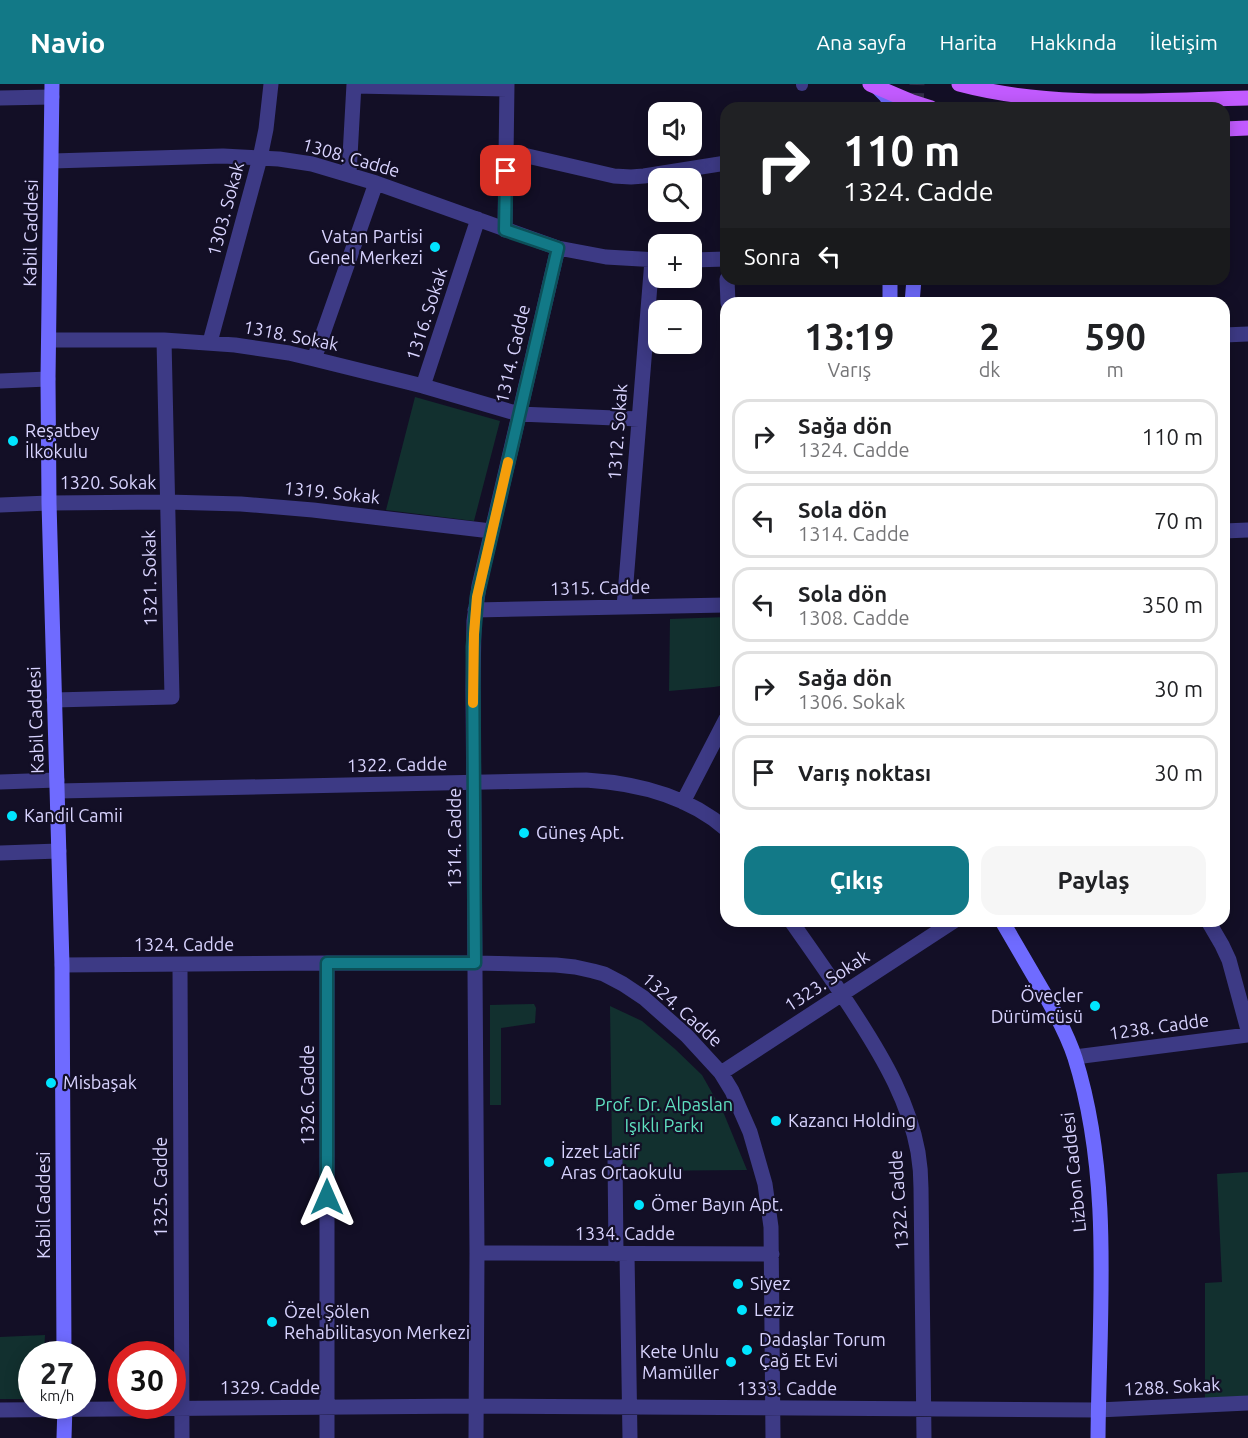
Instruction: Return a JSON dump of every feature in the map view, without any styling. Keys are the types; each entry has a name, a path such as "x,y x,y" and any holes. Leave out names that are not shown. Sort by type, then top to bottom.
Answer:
{"main road":[{"path":"959,84 1002,93 1065,100 1248,98"},
{"path":"873,85 890,102"},
{"path":"873,85 912,102"},
{"name":"Kabil Caddesi","path":"52,91 48,379 49,503 62,966 64,1341"},
{"name":"Lizbon Caddesi","path":"1006,927 1061,1022 1075,1057 1089,1117 1098,1185 1102,1274 1098,1438"},
{"path":"64,1438 65,1419"}],"street":[{"name":"1303. Sokak","path":"210,342 260,158 271,84"},
{"path":"349,174 354,85 507,86 505,230"},
{"path":"0,98 52,91"},
{"path":"506,152 614,176 631,177 720,164"},
{"name":"1308. Cadde","path":"52,161 223,156 312,164 376,183 558,248 606,257 648,260"},
{"path":"314,359 376,183"},
{"name":"1316. Sokak","path":"423,386 478,219"},
{"name":"1314. Cadde","path":"476,1438 473,647 475,610 491,531 558,248"},
{"path":"702,260 720,259"},
{"name":"1312. Sokak","path":"624,607 652,288"},
{"path":"1230,335 1248,334"},
{"name":"1318. Sokak","path":"49,340 210,342 314,359 423,386 519,414 639,419"},
{"name":"1321. Sokak","path":"54,700 172,697 164,340"},
{"path":"0,381 48,379"},
{"name":"1320. Sokak","path":"0,505 168,502"},
{"name":"1319. Sokak","path":"168,502 229,503 288,508 491,531"},
{"path":"1230,531 1248,530"},
{"name":"1315. Cadde","path":"475,610 720,605"},
{"path":"683,802 720,731"},
{"name":"1322. Cadde","path":"0,782 57,786 599,781 635,786 683,802 720,824"},
{"path":"0,853 59,851"},
{"name":"1322. Cadde","path":"795,927 842,994 889,1069 906,1110 918,1151 921,1188 924,1438"},
{"name":"1323. Sokak","path":"721,1073 945,927"},
{"path":"1212,927 1229,960 1248,1030"},
{"name":"1326. Cadde","path":"327,963 327,1438"},
{"name":"1324. Cadde","path":"62,966 475,963 565,966 604,974 623,984 644,998 687,1036 721,1073 742,1113 761,1167 770,1214 772,1254 773,1438"},
{"name":"1325. Cadde","path":"180,964 182,1341"},
{"name":"1238. Cadde","path":"1075,1057 1248,1035"},
{"path":"615,1157 622,1254 630,1438"},
{"name":"1334. Cadde","path":"477,1253 772,1254"},
{"name":"1288. Sokak","path":"1098,1410 1248,1403"},
{"name":"1329. Cadde","path":"186,1409 476,1406"},
{"name":"1333. Cadde","path":"476,1406 1098,1410"},
{"name":"1329. Cadde","path":"0,1410 18,1409"},
{"name":"1325. Cadde","path":"182,1419 182,1438"}],"green space":[{"path":"415,397 500,421 474,521 386,510"},
{"path":"720,617 720,686 669,691 670,619"},
{"path":"534,1004 535,1023 501,1028 501,1105 490,1105 490,1005"},
{"name":"Prof. Dr. Alpaslan Işıklı Parkı","path":"610,1006 642,1021 702,1075 724,1114 747,1170 623,1171 622,1152 612,1149"},
{"path":"1248,1172 1248,1397 1205,1399 1205,1283 1222,1282 1217,1174"},
{"path":"45,1335 45,1341 18,1341 18,1399 0,1399 0,1337"}],"tunnel":[{"path":"916,102 917,84"}],"slow traffic":[{"path":"473,703 474,621 477,597 508,462"}],"place":[{"name":"Vatan Partisi Genel Merkezi","path":"435,247"},
{"name":"Reşatbey İlkokulu","path":"13,441"},
{"name":"Kandil Camii","path":"12,816"},
{"name":"Güneş Apt.","path":"524,833"},
{"name":"Öveçler Dürümcüsü","path":"1095,1006"},
{"name":"Misbaşak","path":"51,1083"},
{"name":"Kazancı Holding","path":"776,1121"},
{"name":"İzzet Latif Aras Ortaokulu","path":"549,1162"},
{"name":"Ömer Bayın Apt.","path":"639,1205"},
{"name":"Siyez","path":"738,1284"},
{"name":"Leziz","path":"742,1310"},
{"name":"Özel Şölen Rehabilitasyon Merkezi","path":"272,1322"},
{"name":"Dadaşlar Torum Çağ Et Evi","path":"747,1350"},
{"name":"Kete Unlu Mamüller","path":"731,1362"}],"route":[{"path":"327,1197 327,963 475,963 474,621 477,597 558,248 505,230 506,171"}]}
